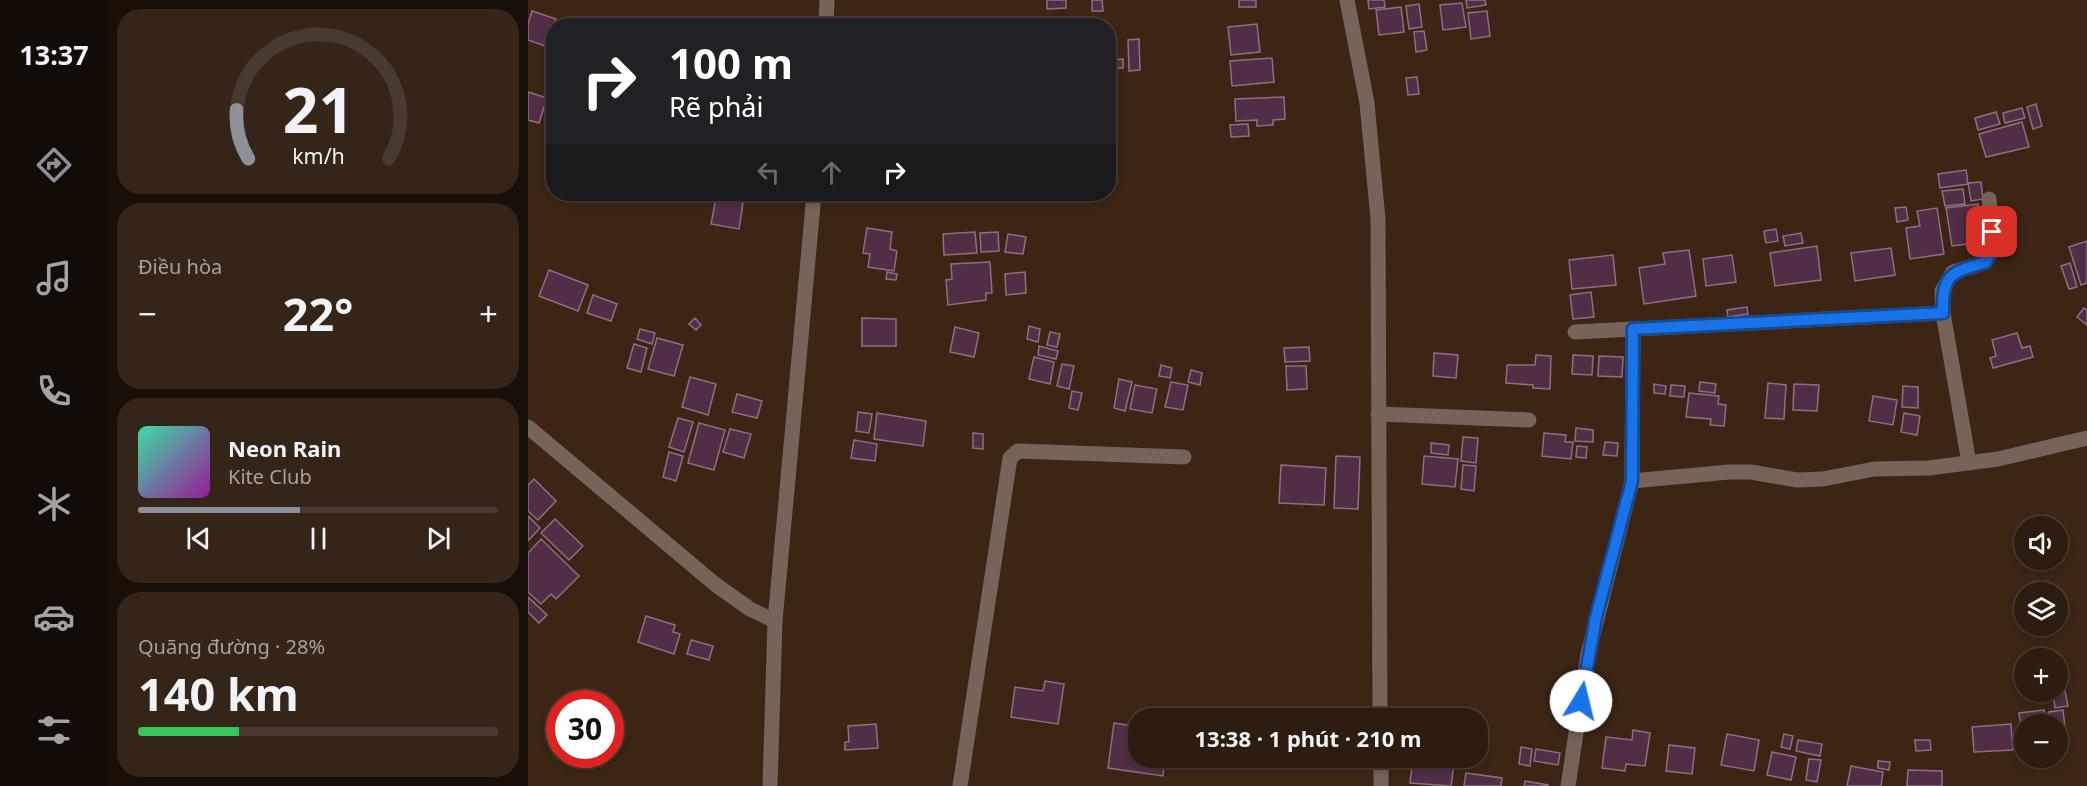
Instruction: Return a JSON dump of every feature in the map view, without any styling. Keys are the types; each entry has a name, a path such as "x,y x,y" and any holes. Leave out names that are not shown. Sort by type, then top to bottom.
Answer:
{"street":[{"path":"826,18 827,0"},
{"path":"1347,0 1367,103 1378,219 1380,708"},
{"path":"1969,463 1943,313 1942,291 1953,272 1986,262 1991,256 1993,249 1989,199"},
{"path":"770,786 776,621 813,201"},
{"path":"1575,332 1943,313"},
{"path":"1569,786 1588,654 1632,481 1633,329"},
{"path":"1378,414 1529,420"},
{"path":"528,427 716,585 750,609 776,621"},
{"path":"1632,481 1729,472 1751,472 1797,480 1874,469 1929,468 1969,463 2087,438"},
{"path":"960,786 1010,458 1018,451 1184,458"},
{"path":"1381,768 1381,786"}],"building":[{"path":"1047,0 1066,0 1066,8 1047,9"},
{"path":"1092,0 1102,0 1103,11 1092,11"},
{"path":"1239,0 1256,0 1256,7 1239,7"},
{"path":"1368,0 1384,0 1385,7 1369,9"},
{"path":"1466,0 1485,0 1486,5 1467,8"},
{"path":"1462,3 1466,27 1443,30 1440,5"},
{"path":"1419,4 1422,27 1409,29 1406,6"},
{"path":"1401,7 1404,32 1379,35 1376,10"},
{"path":"532,11 553,18 546,18 546,46 528,40 528,24"},
{"path":"1487,11 1490,36 1471,39 1468,13"},
{"path":"1257,24 1260,52 1231,55 1228,27"},
{"path":"1424,31 1427,50 1416,52 1414,32"},
{"path":"1139,39 1140,70 1129,71 1128,40"},
{"path":"1272,58 1274,82 1232,86 1230,61"},
{"path":"1123,59 1123,68 1116,68 1116,60"},
{"path":"1417,77 1419,94 1408,95 1406,78"},
{"path":"528,92 546,98 539,123 528,120"},
{"path":"1284,97 1285,119 1273,120 1273,125 1257,126 1257,120 1236,121 1235,99"},
{"path":"2036,104 2042,126 2033,129 2027,107"},
{"path":"2022,108 2025,118 2005,123 2003,113"},
{"path":"1996,112 2000,124 1978,130 1975,118"},
{"path":"2022,122 2029,147 1986,157 1979,134"},
{"path":"1248,124 1249,136 1231,137 1230,125"},
{"path":"1966,170 1968,184 1940,188 1938,174"},
{"path":"1981,182 1983,199 1971,201 1968,183"},
{"path":"1963,189 1965,204 1945,206 1942,191"},
{"path":"715,201 743,203 739,229 711,224"},
{"path":"1978,204 1983,242 1952,246 1946,208"},
{"path":"1906,207 1908,220 1897,222 1895,208"},
{"path":"1937,208 1944,254 1910,259 1906,228 1920,226 1917,211"},
{"path":"867,228 892,232 890,249 897,251 894,271 868,267 870,254 863,253"},
{"path":"1776,229 1778,241 1766,243 1764,231"},
{"path":"975,232 977,253 944,255 943,234"},
{"path":"998,232 999,251 981,252 980,233"},
{"path":"1801,233 1803,243 1785,246 1783,236"},
{"path":"1008,234 1026,237 1023,254 1005,252"},
{"path":"2087,241 2087,283 2081,285 2069,247"},
{"path":"1817,246 1821,280 1775,286 1770,253"},
{"path":"1891,248 1895,275 1855,281 1851,253"},
{"path":"1689,250 1696,296 1644,304 1639,268 1665,264 1663,253"},
{"path":"1613,255 1616,285 1572,289 1569,260"},
{"path":"1732,255 1736,282 1706,286 1703,259"},
{"path":"990,262 992,293 986,293 986,300 948,305 946,280 952,279 951,264"},
{"path":"2070,263 2077,287 2069,289 2061,266"},
{"path":"549,270 588,285 578,311 539,296"},
{"path":"887,272 897,274 896,280 886,279"},
{"path":"1025,272 1026,293 1006,295 1005,274"},
{"path":"1591,292 1594,317 1573,319 1570,295"},
{"path":"593,295 617,304 611,321 587,313"},
{"path":"1747,307 1748,314 1728,317 1727,310"},
{"path":"2084,308 2087,310 2087,325 2077,317"},
{"path":"695,318 701,325 696,330 689,324"},
{"path":"862,318 896,319 896,346 862,346"},
{"path":"1029,326 1040,329 1038,342 1027,339"},
{"path":"955,327 979,333 974,357 950,352"},
{"path":"640,329 655,333 652,344 637,339"},
{"path":"1050,332 1060,334 1057,347 1047,345"},
{"path":"2017,333 2022,348 2030,346 2033,357 1993,368 1990,358 1996,356 1992,340"},
{"path":"657,338 683,345 674,376 648,369"},
{"path":"634,344 647,348 641,372 627,368"},
{"path":"1039,346 1058,351 1056,359 1038,355"},
{"path":"1309,347 1310,361 1285,362 1284,348"},
{"path":"1434,353 1458,355 1456,378 1433,376"},
{"path":"1536,355 1551,356 1550,389 1506,383 1507,365 1535,365"},
{"path":"1573,355 1593,356 1592,375 1572,374"},
{"path":"1599,356 1623,357 1622,377 1598,376"},
{"path":"1034,357 1054,362 1050,384 1029,379"},
{"path":"1062,364 1074,366 1069,389 1057,386"},
{"path":"1161,365 1172,368 1170,378 1159,376"},
{"path":"1286,366 1306,366 1307,389 1287,390"},
{"path":"1191,370 1202,373 1200,385 1188,382"},
{"path":"690,377 716,384 708,415 682,407"},
{"path":"1119,379 1132,382 1125,411 1114,408"},
{"path":"1171,382 1188,385 1183,410 1165,407"},
{"path":"1700,382 1716,384 1715,393 1699,391"},
{"path":"1768,383 1786,385 1784,419 1765,418"},
{"path":"1654,384 1666,386 1665,394 1654,393"},
{"path":"1794,384 1819,385 1817,411 1793,410"},
{"path":"1135,385 1157,389 1152,413 1130,409"},
{"path":"1671,385 1685,386 1684,397 1670,396"},
{"path":"1903,386 1918,387 1918,408 1902,407"},
{"path":"1072,391 1082,393 1078,410 1069,408"},
{"path":"1689,393 1719,396 1718,404 1726,405 1724,426 1710,425 1711,419 1686,417"},
{"path":"737,394 762,401 757,418 732,412"},
{"path":"1873,396 1897,400 1893,425 1869,421"},
{"path":"858,412 872,414 869,433 856,431"},
{"path":"877,413 926,421 923,446 874,439"},
{"path":"1904,413 1920,416 1917,435 1901,432"},
{"path":"678,418 693,422 684,452 669,447"},
{"path":"699,423 725,430 714,470 688,463"},
{"path":"1576,428 1593,430 1593,442 1575,441"},
{"path":"730,429 751,434 744,458 723,452"},
{"path":"973,433 983,434 983,449 973,448"},
{"path":"1544,433 1566,435 1565,442 1573,442 1571,459 1542,456"},
{"path":"1463,437 1478,438 1476,463 1461,461"},
{"path":"854,440 877,444 875,461 851,458"},
{"path":"1605,442 1618,443 1617,456 1603,455"},
{"path":"1431,443 1449,445 1448,455 1431,453"},
{"path":"1577,446 1587,447 1586,458 1576,457"},
{"path":"669,452 683,456 676,481 663,477"},
{"path":"1336,456 1360,457 1358,509 1334,508"},
{"path":"1424,456 1458,459 1455,487 1422,484"},
{"path":"1281,465 1326,468 1324,505 1279,503"},
{"path":"1463,465 1476,466 1474,491 1461,489"},
{"path":"534,479 556,501 538,520 528,511 528,485"},
{"path":"528,516 540,528 528,541"},
{"path":"555,519 583,546 569,560 541,533"},
{"path":"541,539 579,576 556,599 551,594 541,604 528,592 528,553"},
{"path":"528,597 547,615 539,623 528,612"},
{"path":"646,616 675,625 673,632 680,634 674,654 638,642"},
{"path":"691,640 713,646 709,660 687,654"},
{"path":"1045,681 1064,684 1058,724 1011,717 1015,687 1043,691"},
{"path":"2054,702 2067,702 2068,706 2055,708"},
{"path":"2044,710 2045,714 2019,714"},
{"path":"2063,710 2063,714 2049,714 2049,712"},
{"path":"1114,723 1128,725 1128,768 1164,768 1163,776 1108,768"},
{"path":"876,724 878,748 845,750 845,742 849,742 848,726"},
{"path":"2011,724 2013,750 1974,752 1972,727"},
{"path":"1633,730 1650,733 1645,766 1626,764 1625,771 1602,768 1606,737 1632,740"},
{"path":"1727,734 1759,740 1754,771 1721,765"},
{"path":"1784,734 1793,736 1790,749 1781,747"},
{"path":"1798,740 1822,744 1820,756 1796,751"},
{"path":"1915,740 1930,740 1931,750 1916,751"},
{"path":"1669,745 1695,748 1692,774 1666,771"},
{"path":"1521,747 1532,749 1530,766 1519,764"},
{"path":"1536,749 1560,753 1558,765 1534,761"},
{"path":"1772,752 1796,757 1791,780 1767,775"},
{"path":"1809,759 1821,760 1817,782 1806,780"},
{"path":"1878,761 1890,762 1889,770 1878,768"},
{"path":"1851,766 1883,772 1881,786 1847,786"},
{"path":"1412,768 1453,768 1451,786 1410,783"},
{"path":"1908,770 1942,771 1942,786 1907,786"},
{"path":"1466,773 1502,778 1501,786 1464,786"},
{"path":"1525,781 1548,785 1548,786 1524,786"}],"route":[{"path":"1581,701 1596,617 1632,481 1633,329 1943,313 1942,291 1945,282 1953,272 1986,262 1993,249 1992,232"}]}
